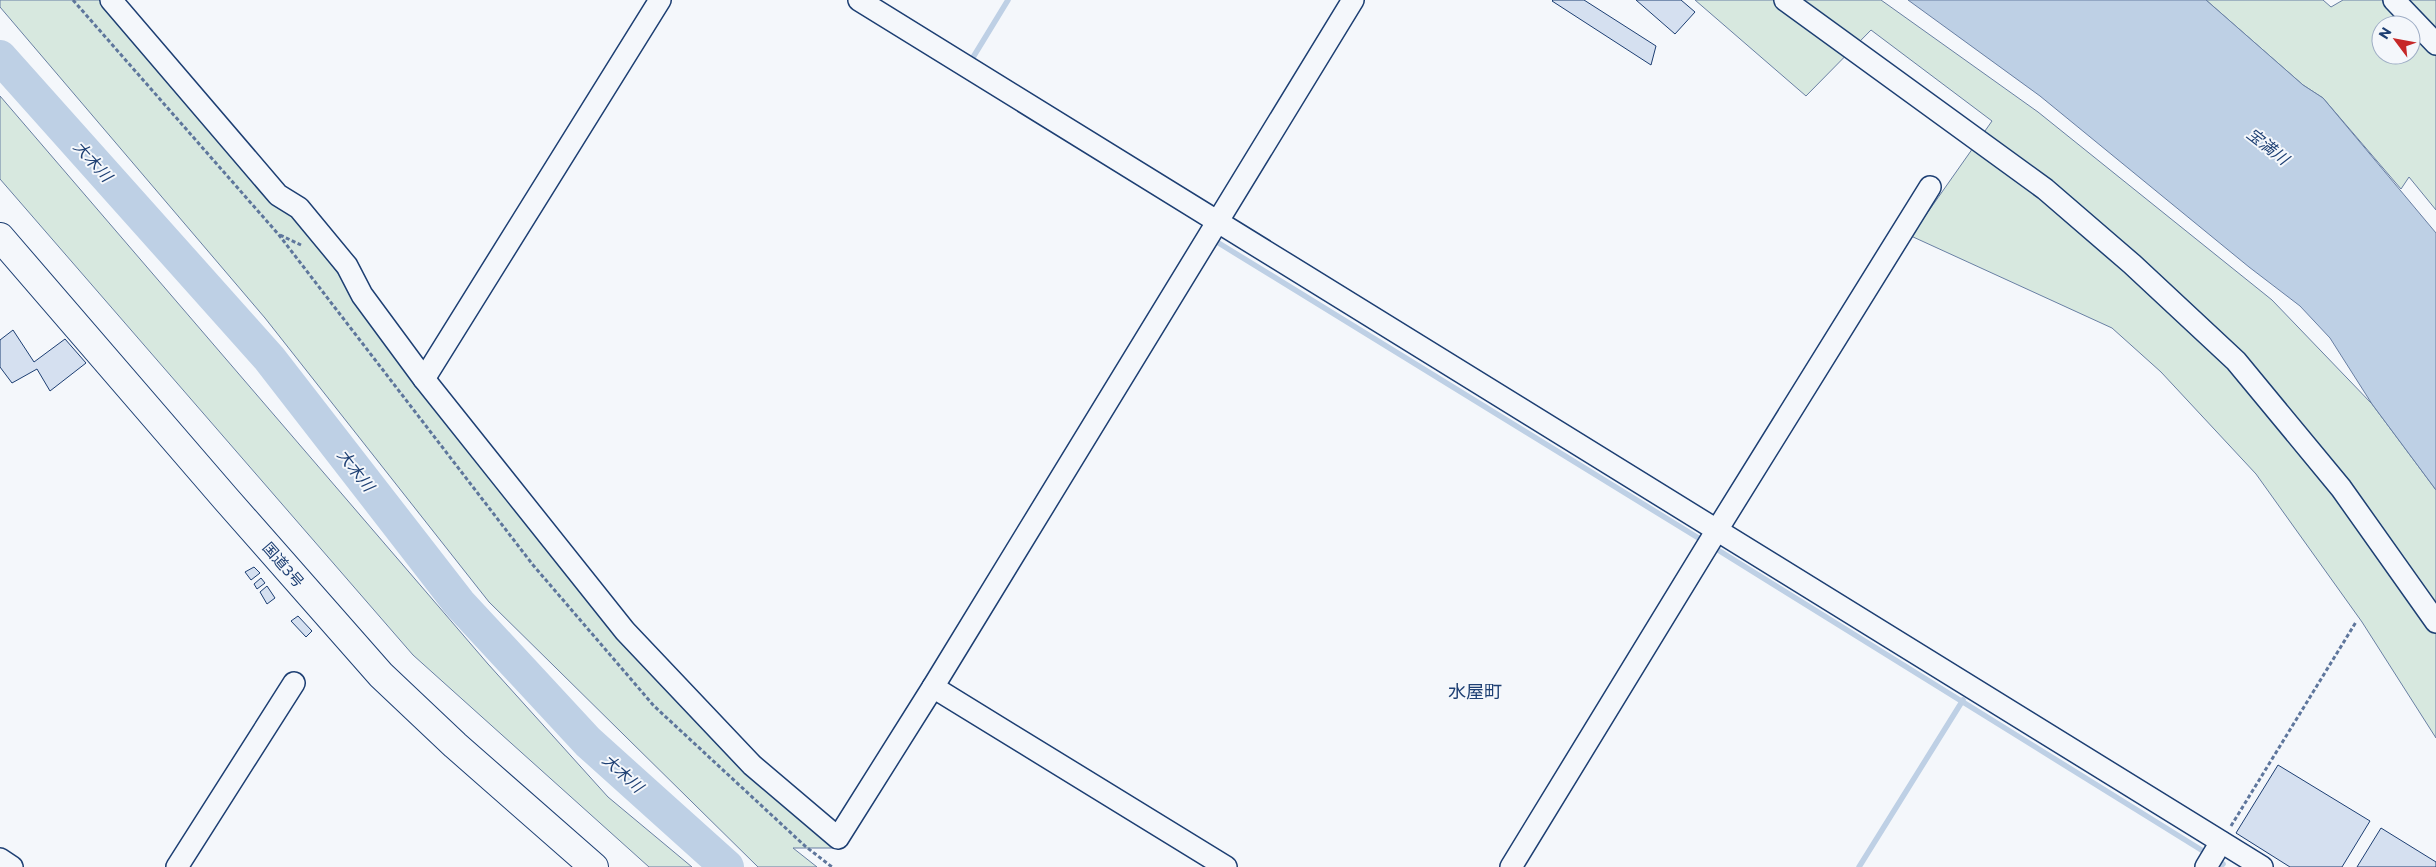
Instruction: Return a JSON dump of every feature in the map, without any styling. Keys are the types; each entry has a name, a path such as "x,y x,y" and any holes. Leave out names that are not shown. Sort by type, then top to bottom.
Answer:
{"highway":[{"name":"国道3号","path":"0,237 232,506 381,675 455,744 594,867"}],"street":[{"path":"111,0 278,195 299,208 347,266 362,296 424,379 625,631 752,765 838,838 933,687 1216,221 1353,0"},
{"path":"424,379 660,0"},
{"path":"859,0 2262,867"},
{"path":"1785,0 2045,189 2132,264 2236,361 2342,488 2436,622"},
{"path":"2394,0 2436,44"},
{"path":"1511,867 1930,187"},
{"path":"177,867 294,683"},
{"path":"933,687 1226,867"},
{"path":"2206,867 2221,842"},
{"path":"0,859 12,867"}],"path":[{"path":"73,0 279,235 533,565 654,706 805,846 832,867"},
{"path":"2221,842 2356,622"}],"shaded area":[{"path":"0,0 101,0 304,228 418,380 743,765 840,848 793,848 817,867 758,867 489,602 265,318 0,7"},
{"path":"1695,0 1881,0 2038,112 2272,300 2372,404 2436,490 2436,738 2362,622 2256,474 2161,372 2112,328 1911,236 1992,121 1871,30 1806,96"},
{"path":"2206,0 2323,0 2331,7 2343,0 2436,0 2436,210 2409,177 2401,189 2323,98 2303,85"},
{"path":"0,96 488,664 608,797 692,867 649,867 413,655 0,179"}],"water":[{"name":"宝満川","path":"1908,0 2206,0 2303,85 2323,98 2436,233 2436,490 2372,404 2330,338 2300,306 2249,267 2040,96"}],"building":[{"path":"1584,0 1656,46 1651,65 1552,1"},
{"path":"1636,0 1681,0 1695,12 1675,34"},
{"path":"13,330 34,362 65,339 86,363 50,391 37,369 12,383 0,367 0,340"},
{"path":"254,567 260,573 251,580 245,572"},
{"path":"261,578 265,583 257,589 254,584"},
{"path":"267,586 275,598 267,604 260,592"},
{"path":"298,616 312,631 306,637 291,621"},
{"path":"2278,765 2370,821 2342,867 2290,867 2236,833"},
{"path":"2381,828 2436,862 2436,867 2357,867"}],"waterway":[{"path":"972,59 1008,0"},
{"name":"大木川","path":"0,57 269,358 459,603 588,742 727,867"},
{"path":"1217,242 1700,539"},
{"path":"1718,550 2203,851"},
{"path":"1859,867 1963,700"},
{"path":"2220,867 2223,864"}],"district":[{"name":"水屋町","path":"1475,692"}]}
